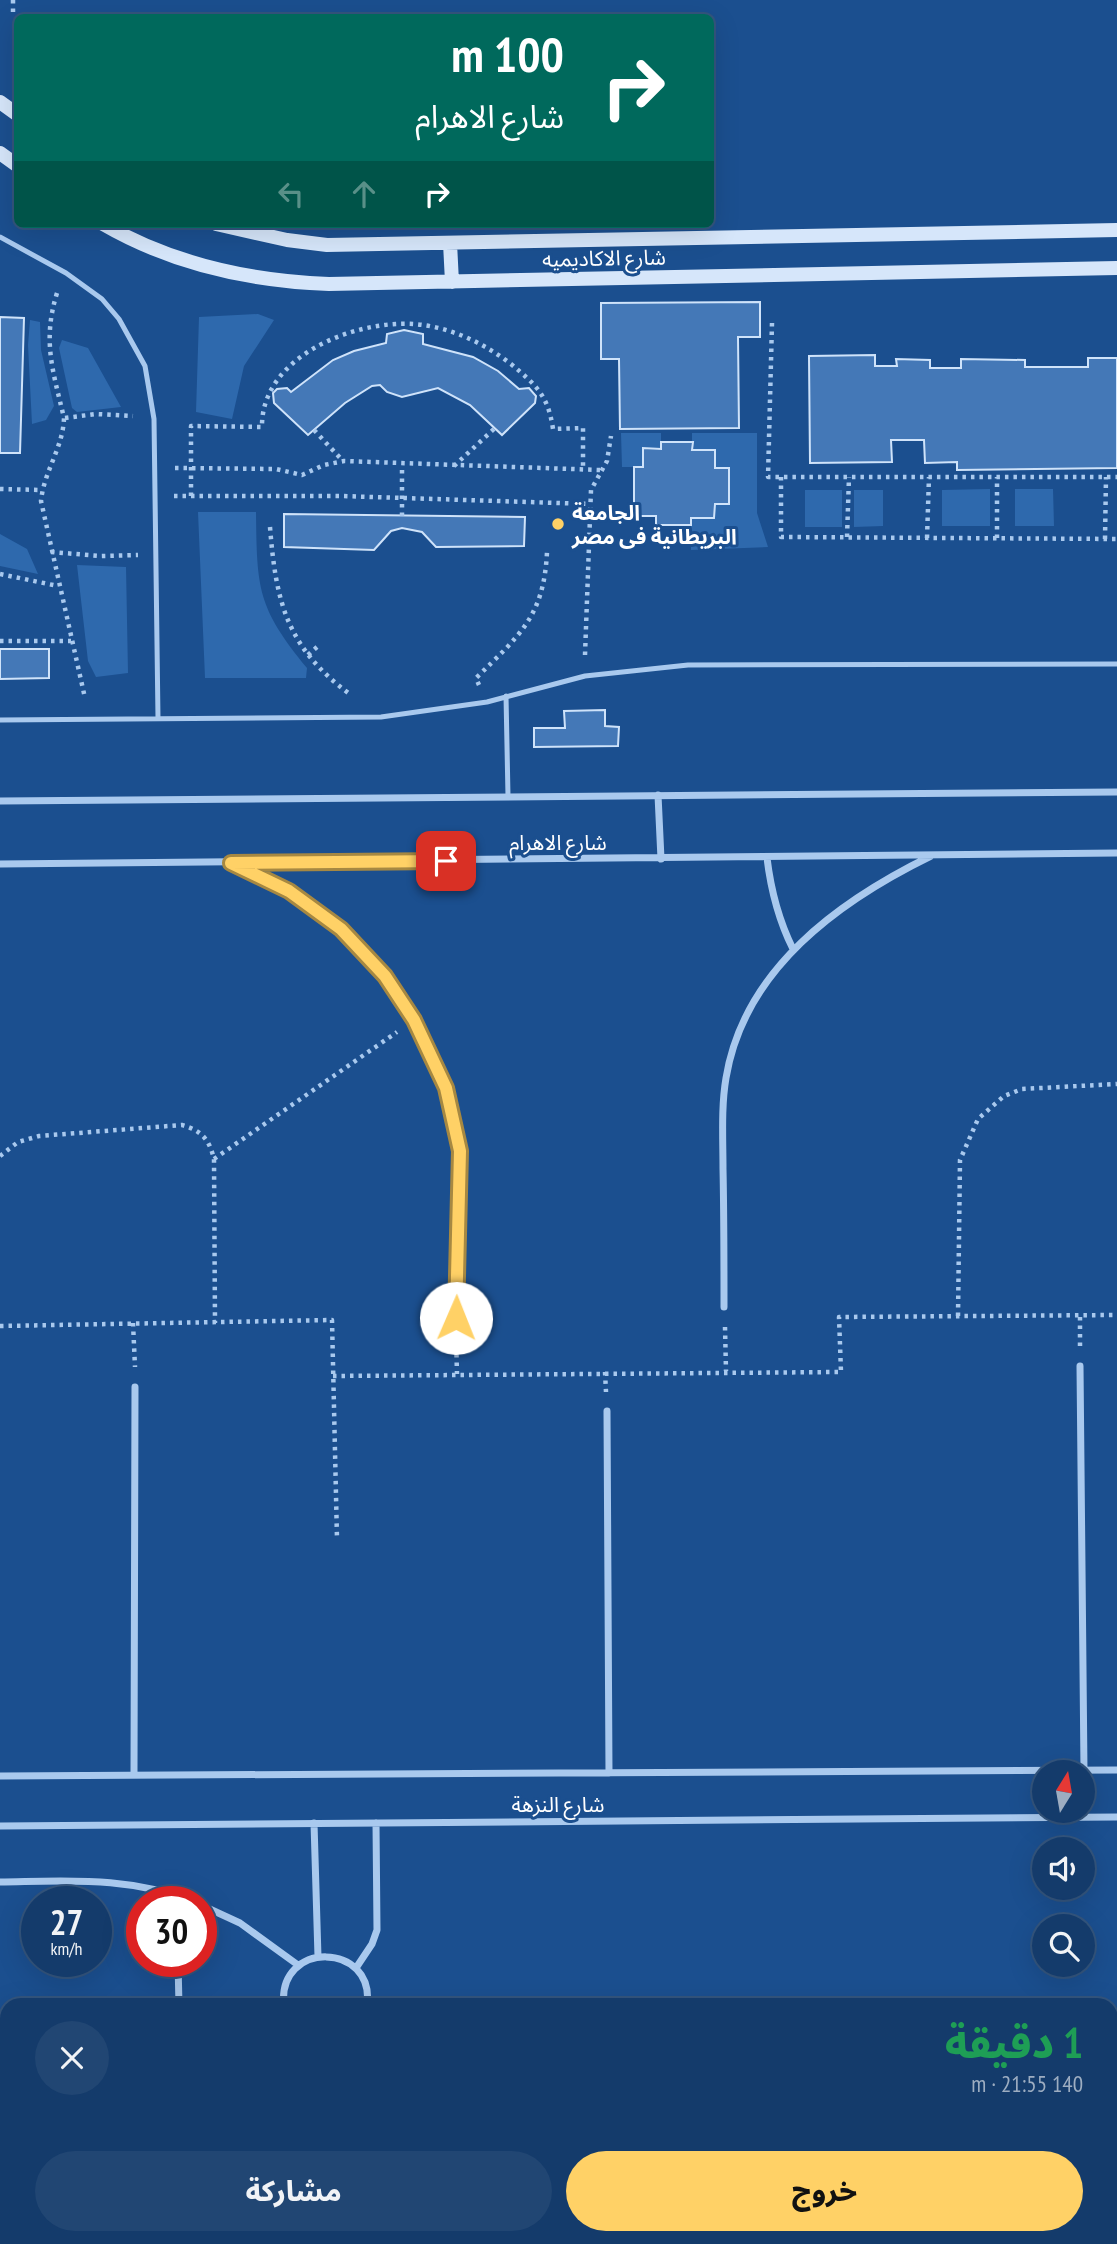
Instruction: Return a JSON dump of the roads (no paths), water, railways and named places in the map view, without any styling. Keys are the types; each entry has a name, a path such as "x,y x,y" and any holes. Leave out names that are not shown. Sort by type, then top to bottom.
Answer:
{"street":[{"name":"شارع الاكاديميه","path":"111,228 159,251 242,276 329,285 1117,268"},
{"name":"شارع الاكاديميه","path":"234,228 286,240 327,245 1117,230"},
{"path":"450,243 452,282"},
{"path":"0,801 1117,792"},
{"path":"659,795 661,859"},
{"name":"شارع الاهرام","path":"0,864 1117,853"},
{"path":"724,1307 723,1126 726,1078 738,1035 762,987 793,949 855,898 883,879 935,854"},
{"path":"767,858 779,920 793,949"},
{"path":"231,863 289,891 341,929 385,976 414,1020 446,1088 460,1151 456,1318"},
{"path":"1080,1366 1084,1760"},
{"path":"134,1775 135,1387"},
{"path":"607,1411 609,1773"},
{"name":"شارع النزهة","path":"0,1776 1032,1770"},
{"name":"شارع النزهة","path":"1096,1770 1117,1770"},
{"name":"شارع النزهة","path":"0,1826 1117,1817"},
{"path":"314,1823 318,1956"},
{"path":"356,1968 372,1944 377,1930 376,1823"},
{"path":"0,1882 110,1880 132,1886"},
{"path":"217,1912 240,1923 298,1965"},
{"path":"284,1998 285,1985 298,1965 318,1956 338,1957 356,1968 367,1989 367,1998"},
{"path":"178,1977 179,1998"}],"lane":[{"path":"0,237 66,273 102,299 119,319 145,366 154,408 158,718"},
{"path":"0,720 381,718 486,702 585,676 688,665 1117,664"},
{"path":"506,696 508,796"}],"place":[{"name":"الجامعة البريطانية فى مصر","path":"558,524"}]}
